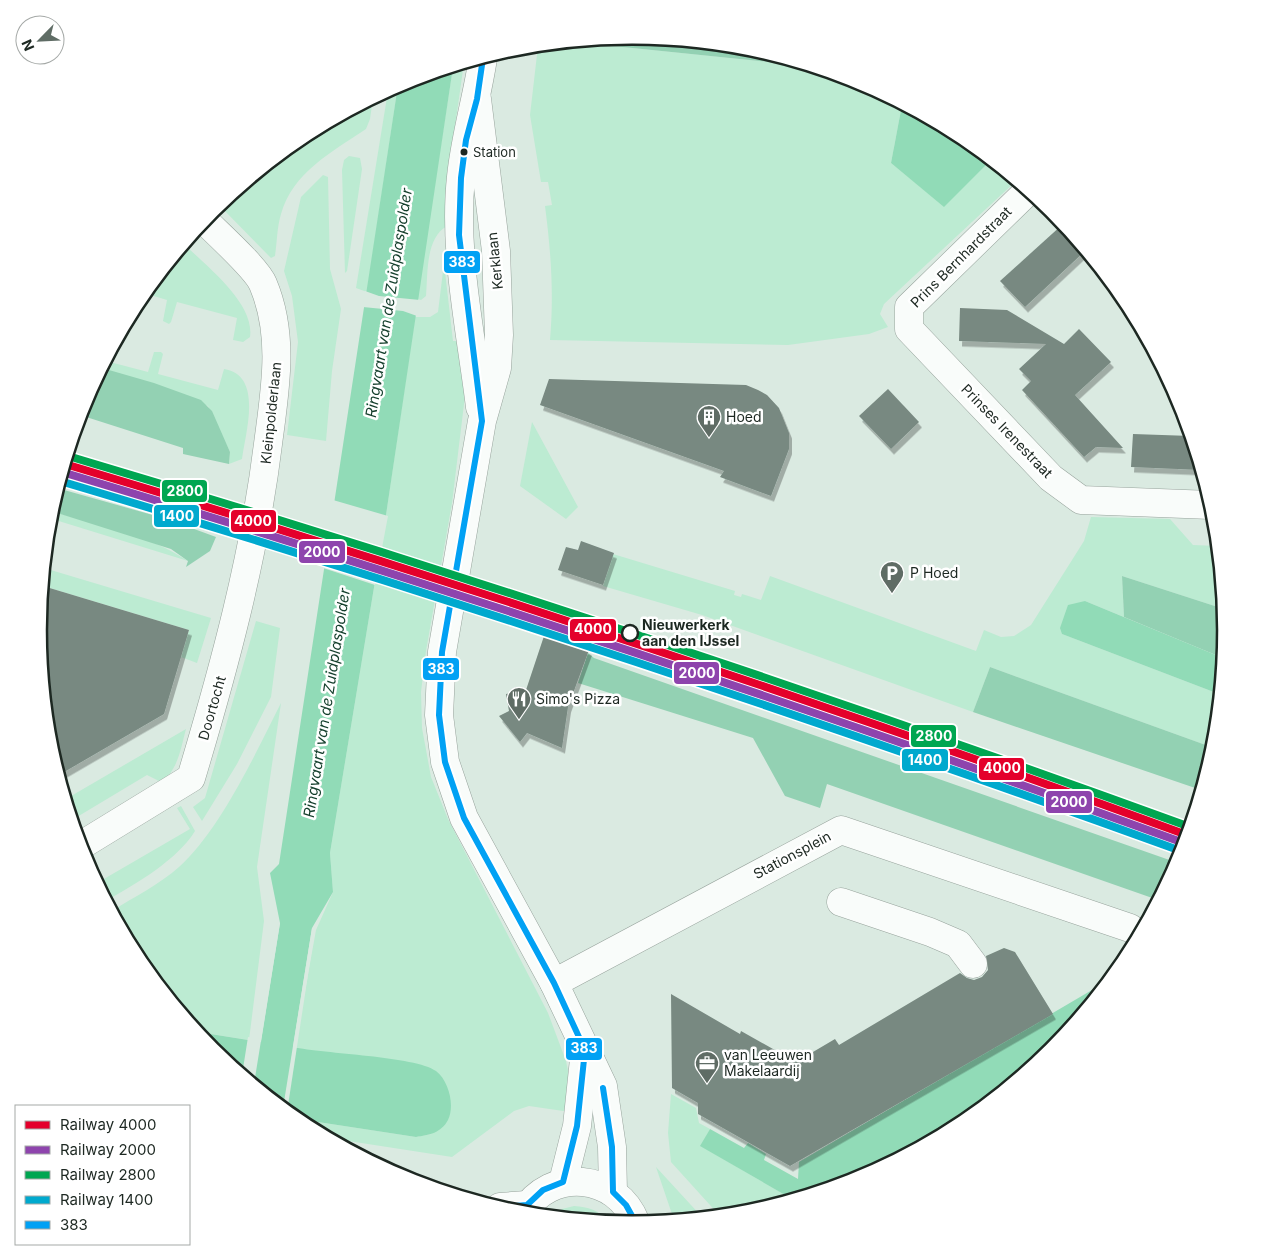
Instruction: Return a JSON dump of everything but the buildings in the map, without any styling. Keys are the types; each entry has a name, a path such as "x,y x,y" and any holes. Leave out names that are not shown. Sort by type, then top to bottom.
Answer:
{"street":[{"name":"Kerklaan","path":"482,65 477,99 496,251 499,299 497,368 482,421 442,652 439,715 445,762 464,818 554,983 603,1086 612,1147 612,1192"},
{"name":"Prins Bernhardstraat","path":"909,329 909,307 1024,195"},
{"name":"Kleinpolderlaan","path":"209,225 262,281 271,306 278,368 260,511"},
{"name":"Prinses Irenestraat","path":"909,329 1051,478 1081,500 1203,505"},
{"name":"Doortocht","path":"87,842 191,778 223,670 260,511"},
{"name":"Stationsplein","path":"554,983 841,830 1130,928"},
{"path":"841,902 930,932 958,944 973,964"},
{"path":"564,1182 577,1126 585,1050"},
{"path":"528,1206 543,1190 564,1182 584,1181 604,1187 612,1192 626,1205 632,1215"}],"shaded area":[{"path":"609,46 771,62 820,76 901,110 891,163 944,206 986,165 1012,185 884,304 880,314 888,327 869,334 788,345 550,340 551,273 545,206 552,205 548,182 541,182 530,115 537,53"},
{"path":"609,46 670,46 746,56 771,62"},
{"path":"463,70 451,154 447,226 440,232 431,248 426,296 421,300 417,299 452,74"},
{"path":"397,95 367,292 356,288 387,99"},
{"path":"372,106 366,129 315,164 295,186 281,214 275,256 271,258 224,210 246,190 307,144"},
{"path":"349,156 360,158 362,169 347,271 345,273 342,170 344,160"},
{"path":"323,175 328,177 330,269 341,309 332,371 326,441 287,435 298,342 292,296 284,271 301,197"},
{"path":"189,248 216,274 237,298 250,324 250,337 243,342 233,340 237,318 177,302 169,324 163,321 167,300 153,296"},
{"path":"444,263 453,341 462,341 465,396 452,503 426,651 421,692 422,728 431,777 448,819 548,1013 566,1061 571,1086 570,1112 529,1106 514,1111 452,1157 346,1141 316,1122 416,1137 432,1134 295,1047 316,930 333,892 330,853 386,515 415,317 430,317 438,312"},
{"path":"154,352 161,352 163,354 158,374 218,390 224,369 236,374 244,382 248,394 249,407 242,459 229,464 230,452 208,406 108,370 112,362 148,372"},
{"path":"108,370 154,383 201,400 212,411 230,452 229,464 183,454 183,448 88,417"},
{"path":"532,422 578,507 566,519 520,486"},
{"path":"64,490 167,519 216,537 210,551 186,567 188,561 171,549 59,513"},
{"path":"59,513 139,537 188,561 57,521"},
{"path":"1091,517 1170,519 1193,545 1211,546 1216,607 1122,576 1124,617 1085,601 1062,634 1213,692 1206,745 990,667 973,712 702,615 603,586 613,554 735,591 734,595 741,597 742,594 761,600 770,576 976,651 984,630 1001,637 1014,636 1031,625 1084,541"},
{"path":"50,570 211,618 197,663 181,657 189,630 48,588"},
{"path":"1122,576 1216,607 1216,655 1124,617"},
{"path":"256,621 280,628 271,697 237,764 202,821 193,807 205,798"},
{"path":"588,653 594,658 1169,860 1152,898 827,784 820,808 785,796 753,738 578,683"},
{"path":"990,667 1206,745 1195,788 973,712"},
{"path":"281,703 257,867 264,921 249,1040 208,1034 168,986 146,955 117,908 164,879 194,851 223,812"},
{"path":"186,729 175,765 161,782 147,775 78,817 71,796"},
{"path":"181,806 195,831 187,842 178,852 155,870 112,897 103,880 190,829 177,808"},
{"path":"671,1094 696,1108 699,1123 710,1129 701,1146 784,1195 746,1204 714,1209 671,1162 668,1133"},
{"path":"656,1167 697,1211 672,1214"},
{"path":"574,1206 584,1207 601,1214 560,1210"}],"water":[{"name":"Ringvaart van de Zuidplaspolder","path":"452,74 386,515 330,853 333,892 312,928 293,1047 409,1062 436,1071 441,1075 447,1087 451,1101 448,1120 438,1131 416,1137 316,1122 246,1070 208,1034 261,1042 280,923 270,873 279,864 396,95"},
{"path":"901,110 925,123 986,165 944,207 891,163"},
{"path":"1085,601 1216,655 1213,692 1062,634 1060,628 1068,605"},
{"path":"1094,989 1046,1044 988,1094 924,1137 891,1155 856,1170 820,1184 784,1195 700,1146 710,1129 744,1148 748,1143 766,1154 764,1160 798,1179 799,1162"}],"pier":[{"path":"365,291 379,296 420,300 417,316 403,311 363,307"},
{"path":"333,500 388,516 375,585 323,568"},
{"path":"277,923 280,923 255,1077 243,1067 248,1037 259,1039"},
{"path":"312,928 315,929 288,1103 284,1100"}],"rail line":[{"name":"2800","path":"73,458 350,542 631,633 911,728 1183,825"},
{"name":"4000","path":"71,466 489,595 629,641 909,736 1180,833"},
{"name":"2000","path":"68,474 345,559 626,650 906,744 1177,841"},
{"name":"1400","path":"66,483 342,567 623,658 903,752 1174,849"}],"transit line":[{"name":"383","path":"482,65 477,99 466,140 461,178 459,235 482,421 442,652 439,715 445,762 464,818 554,983 585,1050 577,1126 563,1182 543,1190 525,1205"},
{"name":"383","path":"603,1088 612,1147 613,1192 626,1205 632,1215"}],"place":[{"name":"Station","path":"464,152"},
{"name":"Hoed","path":"709,438"},
{"name":"P Hoed","path":"892,594"},
{"name":"Nieuwerkerk aan den IJssel","path":"630,633"},
{"name":"Simo's Pizza","path":"519,720"},
{"name":"van Leeuwen Makelaardij","path":"707,1084"}]}
